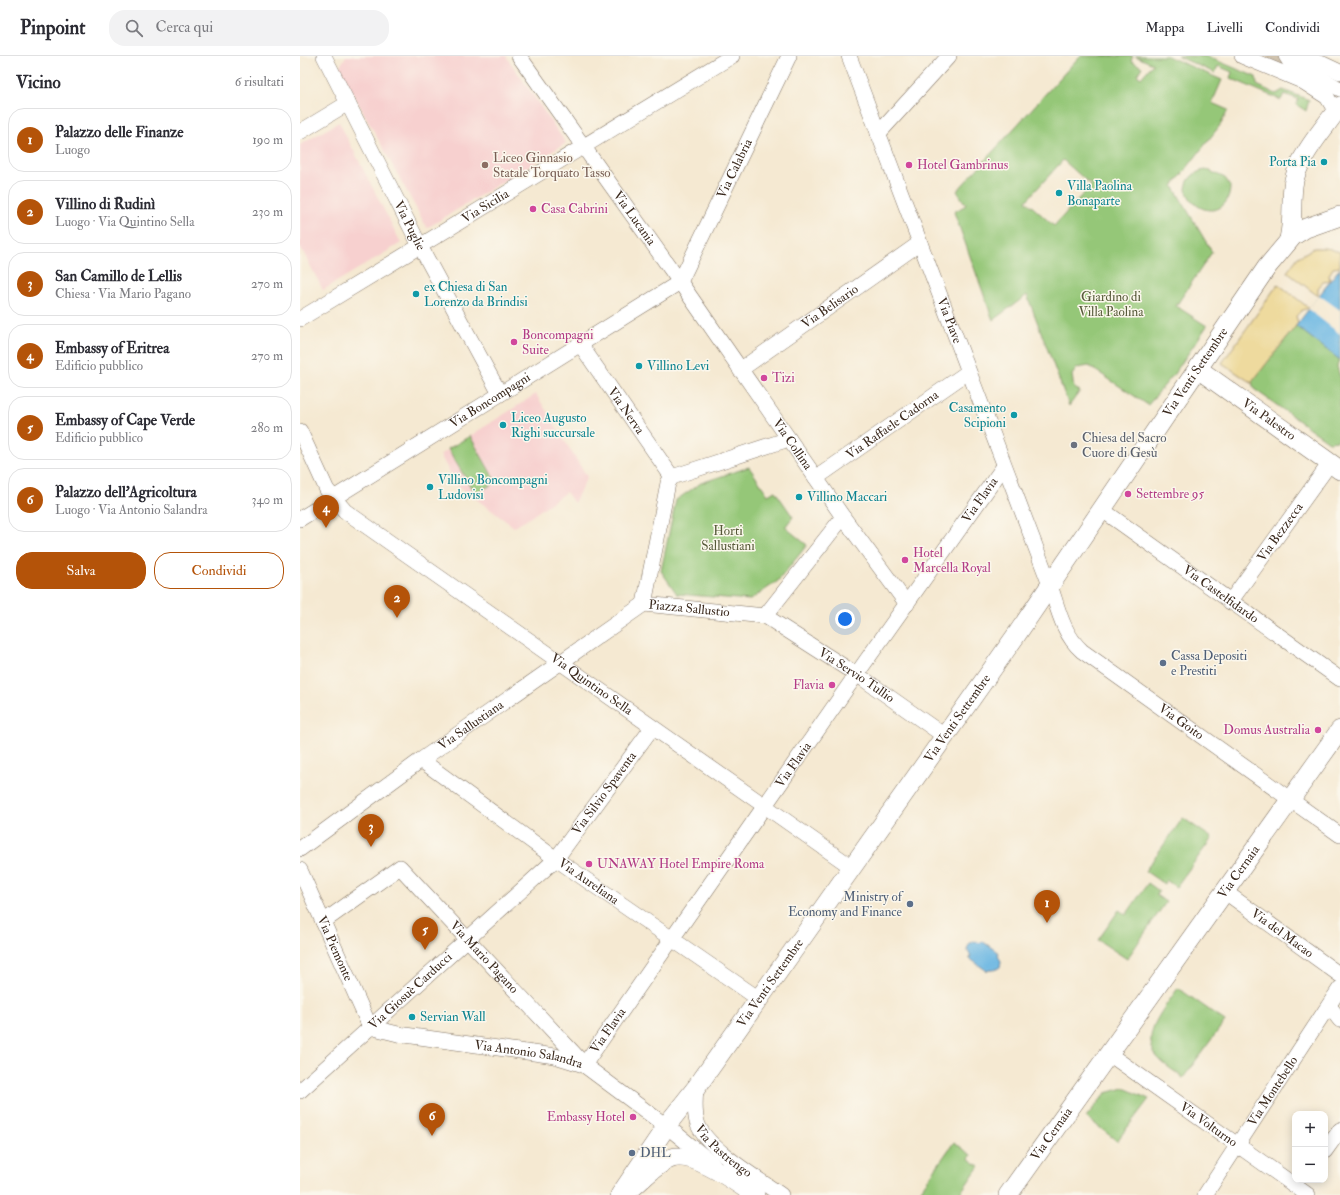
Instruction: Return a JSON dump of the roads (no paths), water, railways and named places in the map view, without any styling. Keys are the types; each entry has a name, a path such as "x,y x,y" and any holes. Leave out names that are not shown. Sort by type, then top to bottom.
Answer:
{"main road":[{"name":"Via Venti Settembre","path":"1289,239 1293,217 1293,190 1296,173 1305,157 1338,109"},
{"name":"Via Venti Settembre","path":"622,1195 666,1127 696,1088 946,737 1267,267 1289,239 1306,228 1340,216"},
{"name":"Via Palestro","path":"1198,369 1335,467"},
{"name":"Via Cernaia","path":"1008,1195 1340,730"},
{"name":"Via Pastrengo","path":"669,1159 685,1158 728,1176 755,1195"},
{"name":"Via Venti Settembre","path":"622,1195 669,1159"}],"street":[{"name":"Via Puglie","path":"324,56 420,246 500,394"},
{"name":"Via Lucania","path":"519,56 680,282"},
{"name":"Via Sicilia","path":"300,319 732,56"},
{"name":"Via Piave","path":"849,56 1050,585"},
{"path":"878,134 949,56"},
{"path":"1242,56 1302,81 1326,96 1338,109"},
{"path":"1287,56 1302,81"},
{"path":"1287,56 1313,74 1340,89"},
{"path":"1295,56 1323,64 1340,72"},
{"name":"Via Calabria","path":"680,282 789,57"},
{"path":"300,132 348,103"},
{"name":"Via Belisario","path":"740,370 920,244"},
{"name":"Via Boncompagni","path":"300,519 680,282"},
{"name":"Via Collina","path":"680,282 843,517 907,604"},
{"name":"Via Nerva","path":"580,344 672,478"},
{"name":"Via Raffaele Cadorna","path":"816,478 968,372"},
{"name":"Via Quintino Sella","path":"300,432 327,490 333,499 345,511 559,663 853,868"},
{"path":"672,478 789,439"},
{"name":"Via Flavia","path":"584,1065 856,674 1004,466"},
{"name":"Via Bezzecca","path":"1230,602 1335,467"},
{"name":"Piazza Sallustio","path":"672,478 668,483 644,604 765,616"},
{"name":"Via Castelfidardo","path":"1101,508 1230,602 1340,679"},
{"path":"765,616 843,517"},
{"name":"Via Goito","path":"1050,585 1064,627 1075,644 1289,800 1340,835"},
{"name":"Via Sallustiana","path":"300,849 421,760 644,604"},
{"name":"Via Servio Tullio","path":"765,616 856,674 946,737"},
{"name":"Via Silvio Spaventa","path":"556,859 652,728"},
{"name":"Via Aureliana","path":"421,760 556,859 759,999"},
{"name":"Via Giosuè Carducci","path":"300,1091 556,859"},
{"name":"Via Mario Pagano","path":"322,922 400,867 584,1065"},
{"name":"Via Piemonte","path":"300,870 370,1027"},
{"name":"Via del Macao","path":"1224,891 1340,975"},
{"name":"Via Montebello","path":"1205,1195 1340,988"},
{"path":"1329,1006 1340,1020"},
{"name":"Via Antonio Salandra","path":"370,1027 398,1034 559,1057 584,1065 666,1127"},
{"name":"Via Volturno","path":"1110,1054 1238,1145 1304,1188"},
{"name":"Via Pastrengo","path":"696,1088 696,1116 698,1126 705,1136 735,1163 781,1195"},
{"name":"Via Pastrengo","path":"666,1127 728,1176"},
{"path":"1328,1147 1340,1130"}],"water":[{"path":"1340,268 1340,360 1296,326"},
{"path":"974,941 980,943 982,941 999,953 998,956 1001,961 1000,967 995,970 989,969 987,971 969,958 971,956 967,950 969,944"}],"tunnel":[{"path":"1266,56 1305,77"}],"place":[{"name":"Porta Pia","path":"1324,162"},
{"name":"Liceo Ginnasio Statale Torquato Tasso","path":"485,165"},
{"name":"Hotel Gambrinus","path":"909,165"},
{"name":"Villa Paolina Bonaparte","path":"1059,193"},
{"name":"Casa Cabrini","path":"533,209"},
{"name":"ex Chiesa di San Lorenzo da Brindisi","path":"416,294"},
{"name":"Boncompagni Suite","path":"514,342"},
{"name":"Villino Levi","path":"639,366"},
{"name":"Tizi","path":"764,378"},
{"name":"Casamento Scipioni","path":"1014,415"},
{"name":"Liceo Augusto Righi succursale","path":"503,425"},
{"name":"Chiesa del Sacro Cuore di Gesù","path":"1074,445"},
{"name":"Villino Boncompagni Ludovisi","path":"430,487"},
{"name":"Settembre 95","path":"1128,494"},
{"name":"Villino Maccari","path":"799,497"},
{"name":"Embassy of Eritrea","path":"326,528"},
{"name":"Hotel Marcella Royal","path":"905,560"},
{"name":"Villino di Rudinì","path":"397,618"},
{"name":"Cassa Depositi e Prestiti","path":"1163,663"},
{"name":"Flavia","path":"832,685"},
{"name":"Domus Australia","path":"1318,730"},
{"name":"San Camillo de Lellis","path":"371,847"},
{"name":"UNAWAY Hotel Empire Roma","path":"589,864"},
{"name":"Ministry of Economy and Finance","path":"910,904"},
{"name":"Palazzo delle Finanze","path":"1047,923"},
{"name":"Embassy of Cape Verde","path":"425,950"},
{"name":"Servian Wall","path":"412,1017"},
{"name":"Embassy Hotel","path":"633,1117"},
{"name":"Palazzo dell'Agricoltura","path":"432,1136"},
{"name":"DHL","path":"632,1153"}],"park label":[{"name":"Giardino di Villa Paolina","path":"1111,304"},
{"name":"Horti Sallustiani","path":"728,538"}]}
